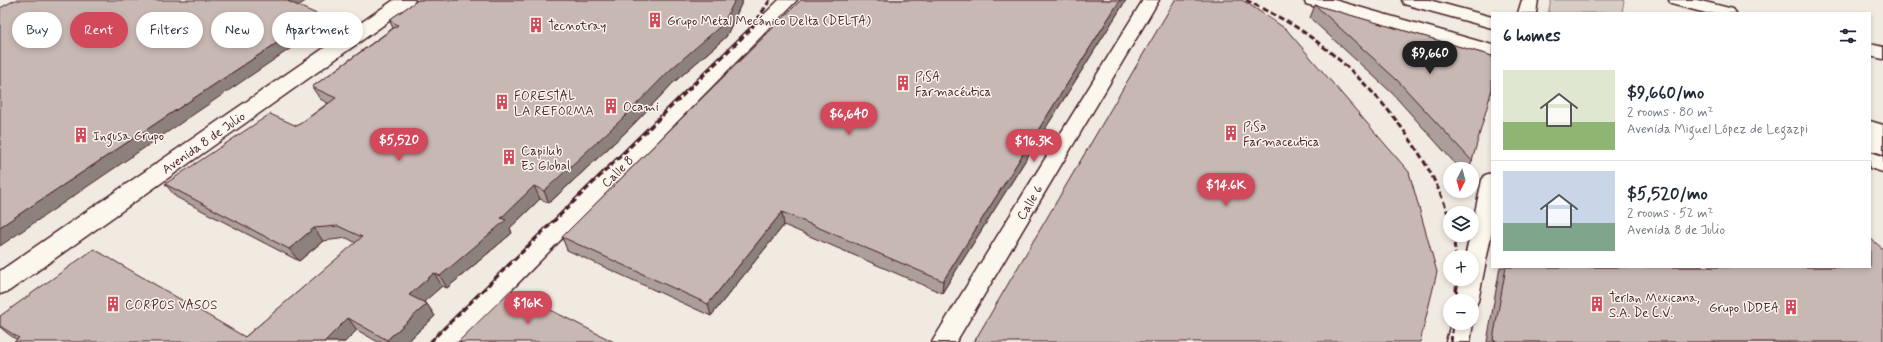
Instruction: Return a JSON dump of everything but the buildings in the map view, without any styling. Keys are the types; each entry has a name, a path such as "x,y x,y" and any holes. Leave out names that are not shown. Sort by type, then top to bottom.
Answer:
{"main road":[{"name":"Avenida 8 de Julio","path":"0,284 406,0"},
{"path":"1313,0 1491,52"},
{"path":"1366,0 1491,36"},
{"path":"1871,142 1883,146"},
{"path":"1871,160 1883,164"}],"street":[{"name":"Calle 8","path":"446,342 789,0"},
{"name":"Calle 6","path":"944,342 1151,0"},
{"path":"1410,0 1491,23"},
{"path":"1527,12 1530,0"},
{"path":"1677,0 1723,12"},
{"path":"1871,50 1883,53"},
{"path":"1871,128 1883,132"},
{"path":"1478,250 1491,185"},
{"path":"1458,342 1461,330"}],"shaded area":[{"path":"1551,0 1624,0 1622,12 1548,12"}],"railway":[{"path":"430,342 751,29 770,0"},
{"path":"1246,0 1302,31 1326,48 1371,90 1410,139 1426,166 1445,206"},
{"path":"1454,242 1455,250"},
{"path":"1456,286 1456,294"},
{"path":"1451,342 1452,330"}],"place":[{"name":"Grupo Metal Mecánico Delta (DELTA)","path":"655,20"},
{"name":"Tecnotray","path":"536,25"},
{"name":"PiSA Farmacéutica","path":"903,83"},
{"name":"FORESTAL LA REFORMA","path":"502,102"},
{"name":"Ocami","path":"611,106"},
{"name":"PiSa Farmaceutica","path":"1231,133"},
{"name":"Ingusa Grupo","path":"81,135"},
{"name":"Capilub Es Global","path":"509,157"},
{"name":"CORPOS VASOS","path":"113,304"},
{"name":"Terlan Mexicana, S.A. De C.V.","path":"1597,304"},
{"name":"Grupo IDDEA","path":"1791,307"}]}
